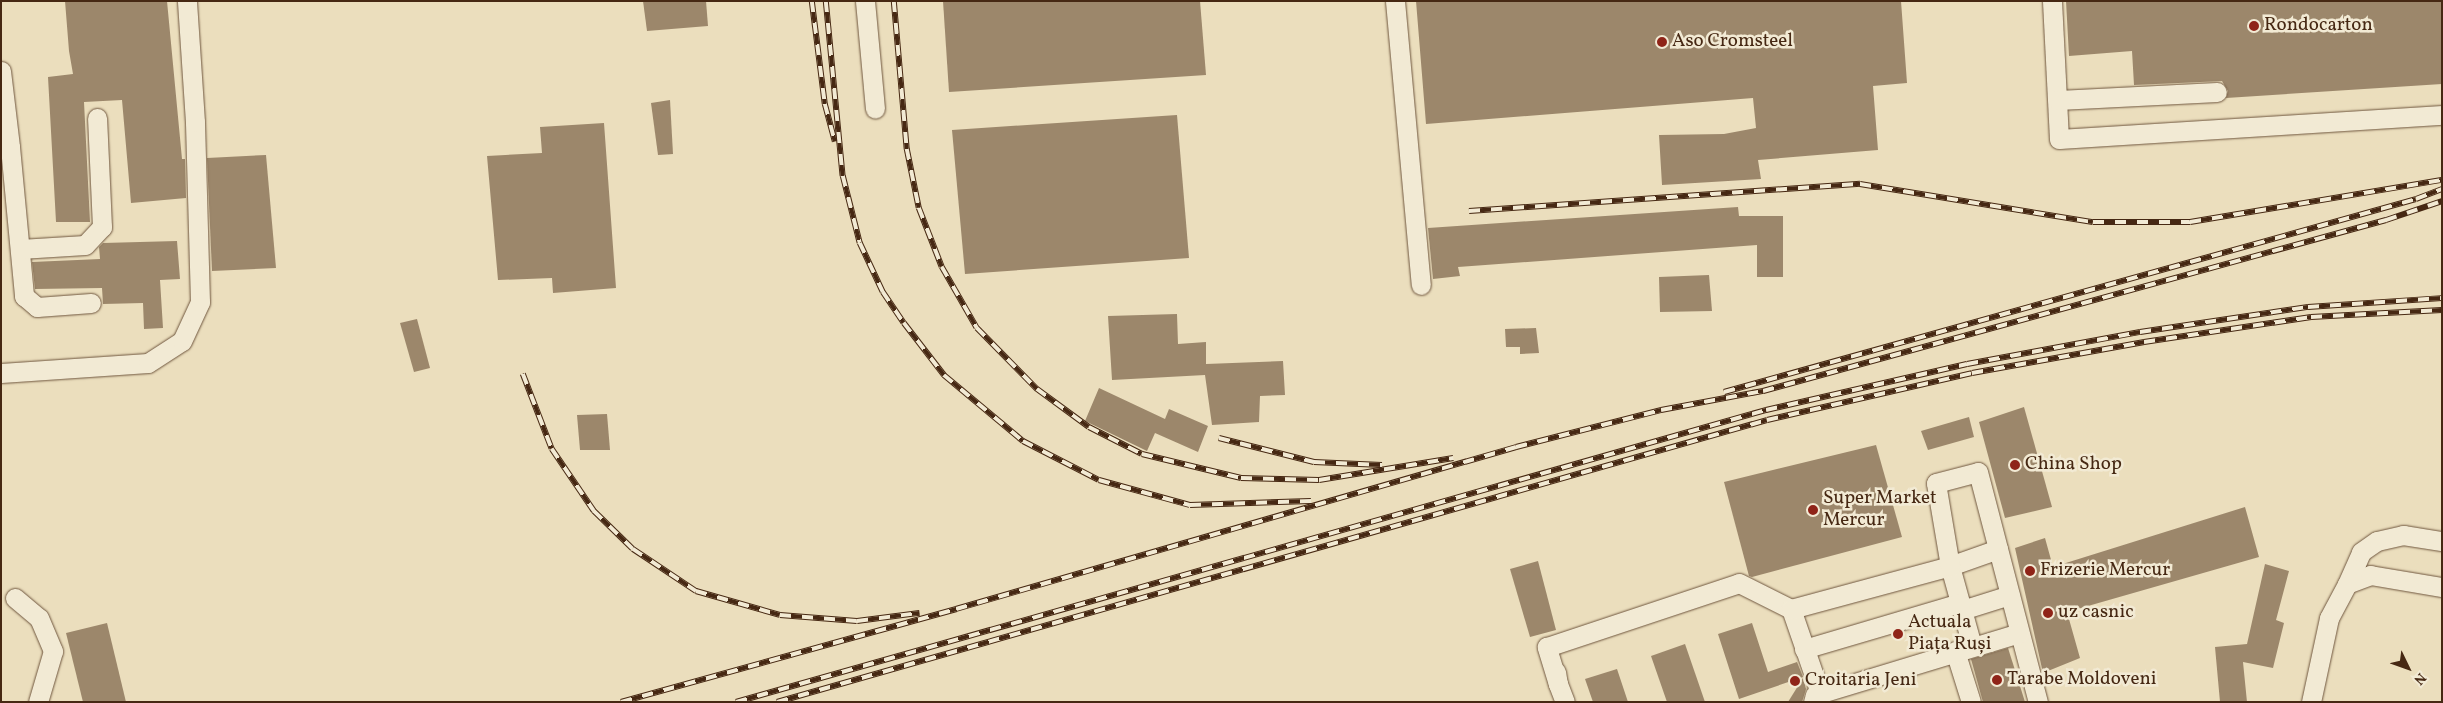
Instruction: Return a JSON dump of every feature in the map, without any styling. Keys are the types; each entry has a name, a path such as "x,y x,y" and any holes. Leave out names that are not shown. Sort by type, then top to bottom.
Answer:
{"lane":[{"path":"1,373 148,363 182,341 200,302 195,122 187,1"},
{"path":"865,1 874,110"},
{"path":"1396,1 1421,285"},
{"path":"2052,1 2059,139 2442,115"},
{"path":"1,71 6,147 20,249 24,296 37,307 91,303"},
{"path":"2058,100 2217,92"},
{"path":"20,249 85,245 102,227 97,118"},
{"path":"1966,701 1961,606 1950,566 1936,483 1978,472 2038,702"},
{"path":"2310,702 2329,618 2361,552 2377,541 2403,536 2442,541"},
{"path":"1790,609 1950,566 1998,549"},
{"path":"2347,584 2370,575 2442,587"},
{"path":"1565,702 1547,647 1739,582 1790,609 1804,649 1816,698 1964,649 2019,633"},
{"path":"1804,649 1961,606 2010,595"},
{"path":"15,598 39,618 53,651 38,702"},
{"path":"1555,661 1558,684"}],"building":[{"path":"65,1 167,1 182,159 185,159 186,198 131,203 122,100 84,102 90,222 56,222 48,77 73,74"},
{"path":"643,1 706,1 708,26 647,31"},
{"path":"943,1 1200,1 1206,75 949,92"},
{"name":"Aso Cromsteel","path":"1416,1 1901,1 1907,83 1873,86 1878,150 1758,160 1761,179 1662,185 1659,135 1724,134 1756,128 1753,98 1426,124"},
{"name":"Rondocarton","path":"2066,1 2442,1 2442,84 2226,98 2228,91 2222,81 2134,85 2132,51 2069,56"},
{"path":"670,100 673,154 658,155 651,103"},
{"path":"1177,115 1189,258 965,274 952,130"},
{"path":"604,123 616,288 553,293 552,278 498,280 487,156 542,153 540,127"},
{"path":"266,155 276,268 212,271 207,158"},
{"path":"1738,207 1739,216 1783,216 1783,277 1757,277 1757,245 1458,267 1460,276 1433,279 1428,228"},
{"path":"177,241 180,279 160,280 163,328 144,329 143,303 103,304 102,288 35,289 32,262 100,259 99,247 103,243"},
{"path":"1709,275 1712,311 1660,312 1659,277"},
{"path":"1177,314 1178,344 1206,342 1206,364 1283,361 1285,395 1260,396 1259,422 1212,425 1205,375 1112,380 1108,316"},
{"path":"417,319 430,368 414,372 400,323"},
{"path":"1536,328 1539,353 1520,354 1520,347 1506,347 1505,329"},
{"path":"1099,388 1165,419 1169,409 1208,426 1198,452 1155,433 1147,451 1085,421"},
{"name":"China Shop","path":"2024,407 2052,507 2005,518 1979,422"},
{"path":"607,414 610,450 580,450 577,415"},
{"path":"1969,417 1974,437 1928,450 1921,431"},
{"name":"Super Market Mercur","path":"1876,445 1902,537 1752,577 1749,576 1724,482"},
{"path":"2245,507 2259,557 2067,612 2080,658 2043,673 2015,548 2045,538 2053,567"},
{"path":"1538,561 1556,630 1530,637 1510,569"},
{"path":"2265,564 2289,571 2276,620 2284,623 2273,668 2243,662 2247,702 2220,702 2215,647 2247,644"},
{"path":"107,623 126,702 83,702 66,633"},
{"path":"1752,623 1768,672 1797,662 1803,677 1739,699 1718,634"},
{"path":"1685,644 1705,702 1667,702 1651,656"},
{"name":"Tarabe Moldoveni","path":"2008,648 2025,702 1983,702 1971,659"},
{"path":"1617,669 1628,702 1593,702 1585,679"},
{"path":"1803,678 1806,689 1802,702 1788,702"}],"railway":[{"path":"812,1 825,104 835,142"},
{"path":"826,1 843,176 860,243 883,292 944,375 1023,441 1099,480 1190,505 1311,501"},
{"path":"894,1 907,149 919,208 942,267 977,328 1037,389 1089,427 1142,454 1241,478 1319,480 1453,458"},
{"path":"1469,211 1860,184 2093,222 2190,222 2442,180"},
{"path":"1724,392 2416,199 2442,189"},
{"path":"621,702 956,609 1516,447 1661,410 1763,391 2386,220 2442,201"},
{"path":"736,702 1766,410 1967,364 2140,332 2308,307 2442,298"},
{"path":"777,702 1767,420 1972,373 2144,342 2311,317 2442,310"},
{"path":"523,374 552,449 594,511 633,549 696,591 780,615 857,621 919,613"},
{"path":"1219,438 1314,462 1382,465"}],"place":[{"name":"Rondocarton","path":"2254,26"},
{"name":"Aso Cromsteel","path":"1662,42"},
{"name":"China Shop","path":"2015,465"},
{"name":"Super Market Mercur","path":"1813,510"},
{"name":"Frizerie Mercur","path":"2030,571"},
{"name":"uz casnic","path":"2048,613"},
{"name":"Actuala Piața Ruși","path":"1898,634"},
{"name":"Tarabe Moldoveni","path":"1997,680"},
{"name":"Croitaria Jeni","path":"1795,681"}]}
